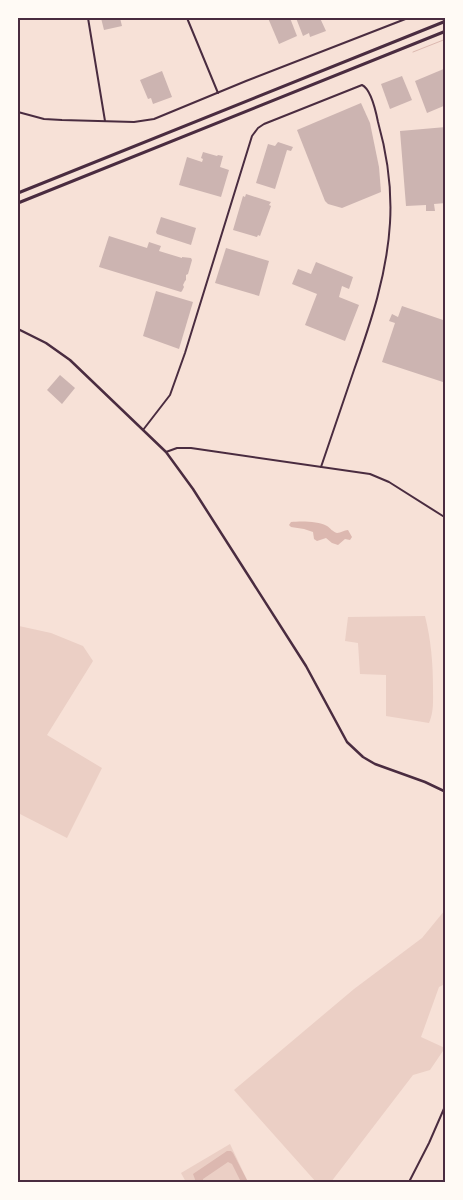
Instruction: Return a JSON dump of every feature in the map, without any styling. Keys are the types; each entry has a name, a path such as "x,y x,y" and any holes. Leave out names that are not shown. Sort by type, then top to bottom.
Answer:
{"highway":[{"path":"18,193 446,21"},
{"path":"18,203 446,31"}],"street":[{"path":"88,18 105,121"},
{"path":"186,18 218,93"},
{"path":"18,112 44,119 134,122 154,119 408,18"},
{"path":"144,430 170,395 185,353 252,136 264,124 362,85 366,87 376,113 387,167 390,203 388,242 386,260 374,309 321,467"},
{"path":"18,329 46,343 70,360 166,452 193,489 306,666 347,742 375,764 425,782 446,792"},
{"path":"166,452 177,448 190,448 370,474 389,482 446,518"},
{"path":"409,1182 446,1104"}],"shaded area":[{"path":"291,522 319,523 337,533 348,530 352,537 350,540 345,539 338,545 326,538 317,541 314,539 313,532 291,527 289,525"},
{"path":"425,616 433,670 433,706 429,723 386,716 386,675 360,674 358,643 345,641 348,617"},
{"path":"19,626 51,633 83,646 93,661 47,735 102,768 67,838 18,813"},
{"path":"445,910 445,984 439,987 421,1037 445,1048 430,1070 413,1075 331,1182 316,1182 234,1090 354,989 422,938"},
{"path":"230,1144 248,1182 186,1182 181,1173"},
{"path":"227,1151 233,1153 248,1182 241,1182 232,1164 228,1162 203,1179 203,1182 196,1182 193,1174"}],"building":[{"path":"101,18 120,18 122,26 104,30"},
{"path":"268,18 290,18 297,36 279,44"},
{"path":"296,18 320,18 326,31 310,37 309,33 303,36"},
{"path":"446,68 446,105 427,113 415,81"},
{"path":"162,71 172,97 153,104 151,98 148,99 140,80"},
{"path":"402,76 412,100 390,109 381,84"},
{"path":"361,103 370,123 379,167 381,192 342,208 328,204 325,201 297,130"},
{"path":"446,127 446,203 434,204 435,211 426,211 426,205 406,206 400,131"},
{"path":"278,142 293,147 291,151 287,150 275,189 256,183 268,144 275,146"},
{"path":"203,152 223,156 220,167 229,170 221,197 179,185 187,157 202,162"},
{"path":"246,194 271,202 260,236 258,235 257,237 233,230 243,196 245,197"},
{"path":"161,217 196,228 191,245 157,234"},
{"path":"109,236 147,248 149,242 161,246 159,251 182,258 191,258 182,291 99,267"},
{"path":"226,248 269,261 259,296 215,283"},
{"path":"316,262 353,277 349,289 342,286 339,297 359,305 345,341 305,325 317,294 292,284 298,269 311,274"},
{"path":"156,291 193,302 179,349 143,336"},
{"path":"402,306 446,321 446,383 382,362 395,323 389,321 392,314 398,317"},
{"path":"60,375 75,388 62,404 47,390"}],"waterway":[{"path":"413,52 446,39"}]}
